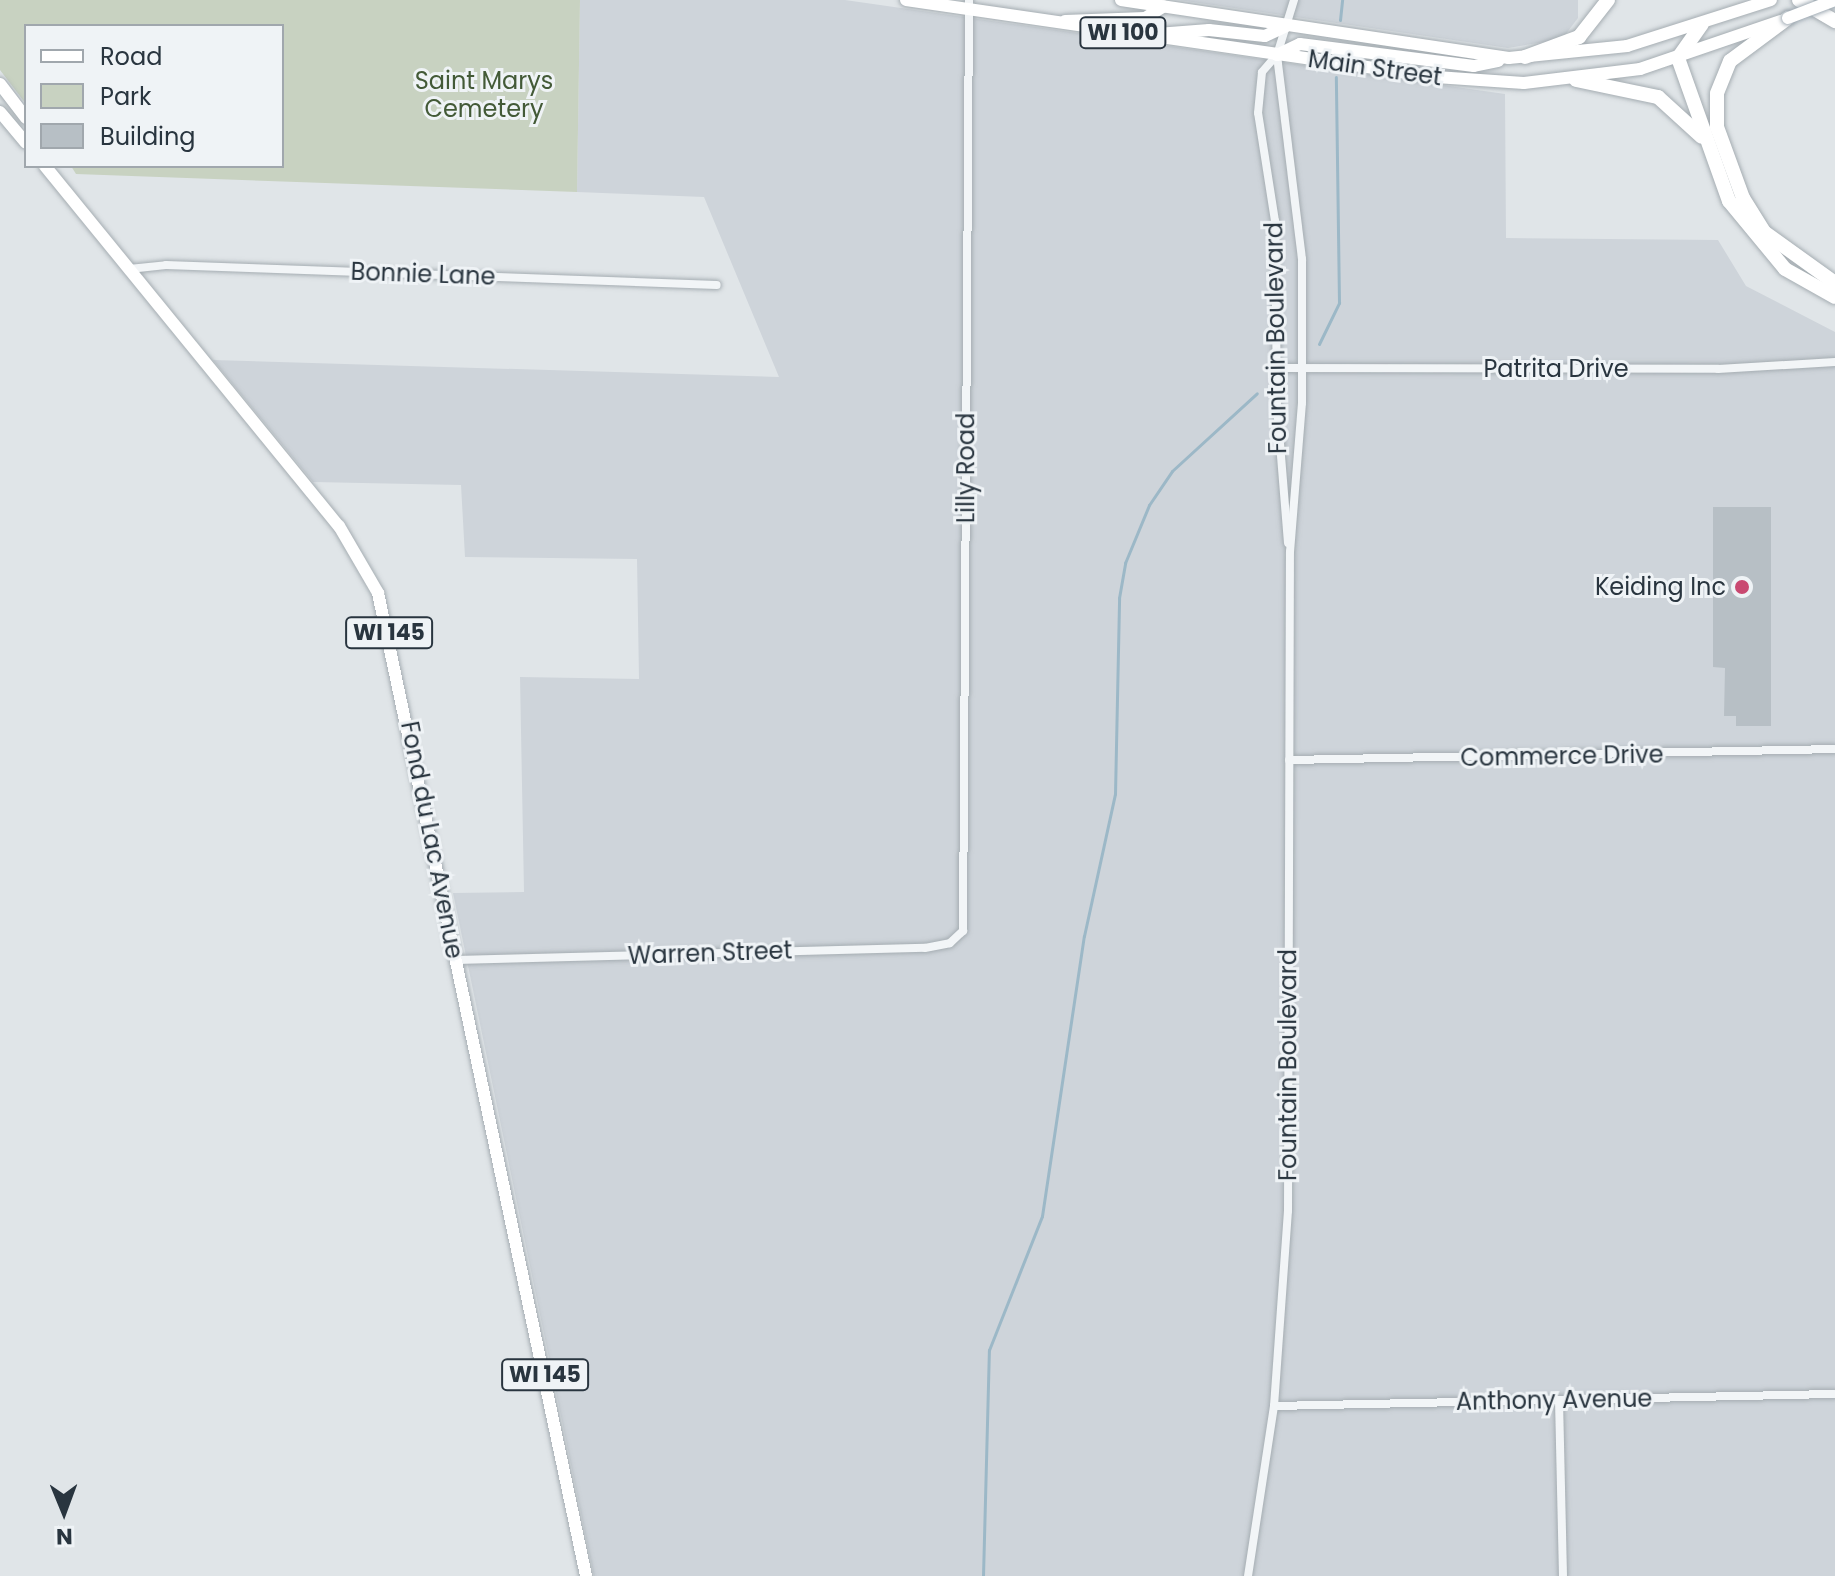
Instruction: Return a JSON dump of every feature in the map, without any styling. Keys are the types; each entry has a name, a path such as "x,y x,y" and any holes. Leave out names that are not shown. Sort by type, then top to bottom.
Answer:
{"highway":[{"name":"WI 100","path":"1525,57 1579,37 1608,0"},
{"path":"1799,0 1835,21"},
{"path":"1788,18 1730,61 1717,94 1717,127 1743,198 1764,232 1835,283"},
{"path":"1702,24 1678,58 1729,201 1751,234 1785,269 1835,297"},
{"path":"1576,80 1658,97 1707,143"}],"main road":[{"name":"Main Street","path":"906,0 969,5 1054,23 1474,82 1576,80 1678,58 1835,0"},
{"name":"Main Street","path":"1121,0 1509,58 1589,53 1702,24 1766,2"},
{"path":"1054,23 1145,18 1164,6"},
{"path":"1145,36 1209,30 1265,36 1286,26"},
{"path":"1277,55 1300,44 1474,66 1509,58"},
{"path":"0,84 24,115"},
{"path":"0,112 24,141"},
{"name":"Fond du Lac Avenue","path":"47,168 339,526 375,584 502,1168 586,1576"},
{"name":"Fond du Lac Avenue","path":"56,168 73,199"}],"street":[{"path":"1277,55 1294,0"},
{"name":"Lilly Road","path":"960,935 967,884 969,5"},
{"name":"Fountain Boulevard","path":"1277,55 1262,72 1258,113 1275,221 1277,368 1290,552"},
{"name":"Fountain Boulevard","path":"1248,1576 1274,1406 1288,1211 1290,552 1302,368 1301,237 1277,55"},
{"name":"Bonnie Lane","path":"129,269 166,265 717,285"},
{"name":"Patrita Drive","path":"1277,368 1718,369 1835,362"},
{"name":"Commerce Drive","path":"1289,760 1835,749"},
{"name":"Warren Street","path":"456,960 925,948 960,935"},
{"name":"Anthony Avenue","path":"1274,1406 1835,1394"},
{"path":"1559,1400 1563,1576"}],"shaded area":[{"path":"580,0 845,0 1505,94 1506,238 1718,240 1746,286 1835,332 1835,1576 594,1576 453,893 524,892 520,677 639,679 637,559 465,557 461,485 313,482 213,360 779,377 704,197 577,192"},
{"path":"1179,0 1578,0 1578,18 1562,39 1508,48"}],"green space":[{"name":"Saint Marys Cemetery","path":"0,0 580,0 577,192 76,174 72,168 284,168 284,24 24,24 24,101 0,70"}],"building":[{"name":"Keiding Inc","path":"1713,507 1771,507 1771,726 1736,726 1736,716 1724,716 1725,668 1713,667"}],"waterway":[{"path":"1340,20 1342,0"},
{"path":"1319,344 1339,303 1336,77"},
{"path":"983,1576 989,1350 1042,1216 1084,936 1115,794 1119,598 1125,563 1149,505 1172,471 1257,393"}],"place":[{"name":"Keiding Inc","path":"1742,587"}]}
